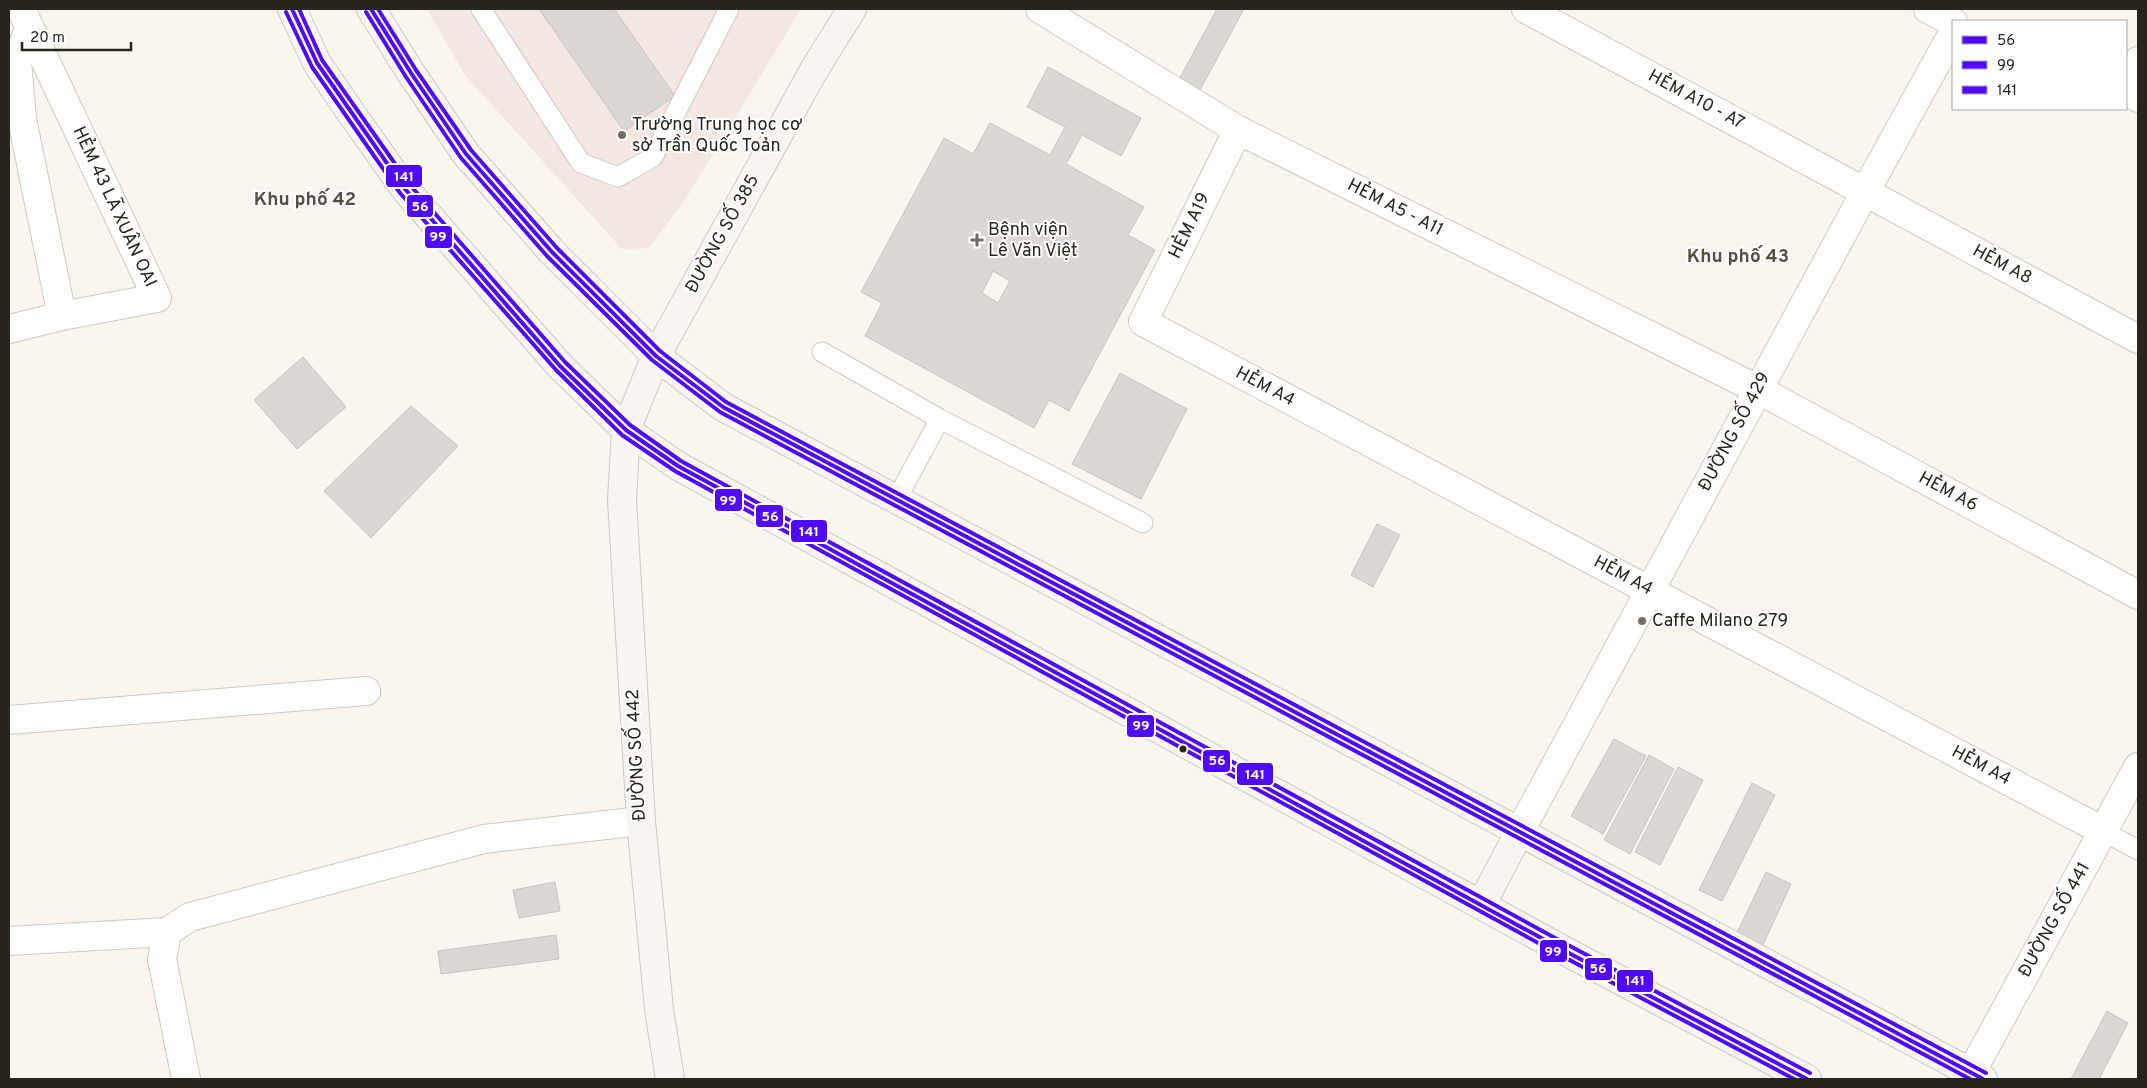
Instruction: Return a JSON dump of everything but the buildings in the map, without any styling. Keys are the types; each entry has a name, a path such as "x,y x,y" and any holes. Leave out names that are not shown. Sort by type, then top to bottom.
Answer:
{"main road":[{"path":"292,9 318,62 349,110 405,189 560,366 626,430 678,466 1481,905 1807,1079"},
{"path":"371,9 411,73 466,154 552,252 656,356 724,407 1977,1076"},
{"name":"ĐƯỜNG SỐ 385","path":"626,430 656,356 814,70 852,9"},
{"name":"ĐƯỜNG SỐ 442","path":"626,430 622,500 641,822 659,1009 670,1079"},
{"path":"1481,905 1519,833"}],"street":[{"name":"HẺM A5 - A11","path":"1040,9 1238,130 1759,390"},
{"name":"HẺM A10 - A7","path":"1526,9 1865,192"},
{"path":"1928,9 1952,21"},
{"name":"HẺM 43 LÃ XUÂN OAI","path":"9,330 62,316 157,298 19,15"},
{"name":"HẺM 43 LÃ XUÂN OAI","path":"19,15 17,61 22,119 62,316"},
{"name":"ĐƯỜNG SỐ 429","path":"1519,833 1865,192 1952,35"},
{"path":"2127,71 2138,61"},
{"path":"2127,92 2138,98"},
{"name":"HẺM A19","path":"1143,322 1238,130"},
{"name":"HẺM A8","path":"1865,192 2138,339"},
{"name":"HẺM A4","path":"1143,322 2103,831"},
{"name":"HẺM A6","path":"1759,390 2138,594"},
{"path":"9,720 366,691"},
{"name":"ĐƯỜNG SỐ 441","path":"1977,1076 2138,767"},
{"path":"9,940 167,932 190,917 484,839 641,822"},
{"path":"167,932 162,959 186,1079"}],"lane":[{"path":"481,9 581,163 618,177 653,157 729,9"},
{"path":"822,352 940,419 1143,523"},
{"path":"896,500 940,419"},
{"path":"2103,831 2138,850"}],"shaded area":[{"name":"Trường Trung học cơ sở Trần Quốc Toản","path":"427,9 801,9 688,195 649,248 622,249 465,75"}],"transit line":[{"name":"56","path":"292,9 317,63 405,189 560,366 626,430 678,466 1565,951 1807,1079"},
{"name":"141","path":"299,9 322,60 410,185 565,362 630,425 681,461 1568,945 1810,1073"},
{"name":"56","path":"371,9 411,73 466,154 552,252 656,356 723,407 1983,1079"},
{"name":"141","path":"378,9 416,70 471,150 557,248 660,351 726,402 1986,1073"},
{"name":"99","path":"286,12 312,67 400,193 556,370 622,435 675,471 1562,956 1794,1079"},
{"name":"99","path":"366,12 406,77 461,158 547,256 652,360 720,412 1970,1079"}],"place":[{"name":"Trường Trung học cơ sở Trần Quốc Toản","path":"622,135"},
{"name":"Bệnh viện Lê Văn Việt","path":"977,240"},
{"name":"Caffe Milano 279","path":"1642,621"}],"district":[{"name":"Khu phố 42","path":"305,200"},
{"name":"Khu phố 43","path":"1738,257"}]}
